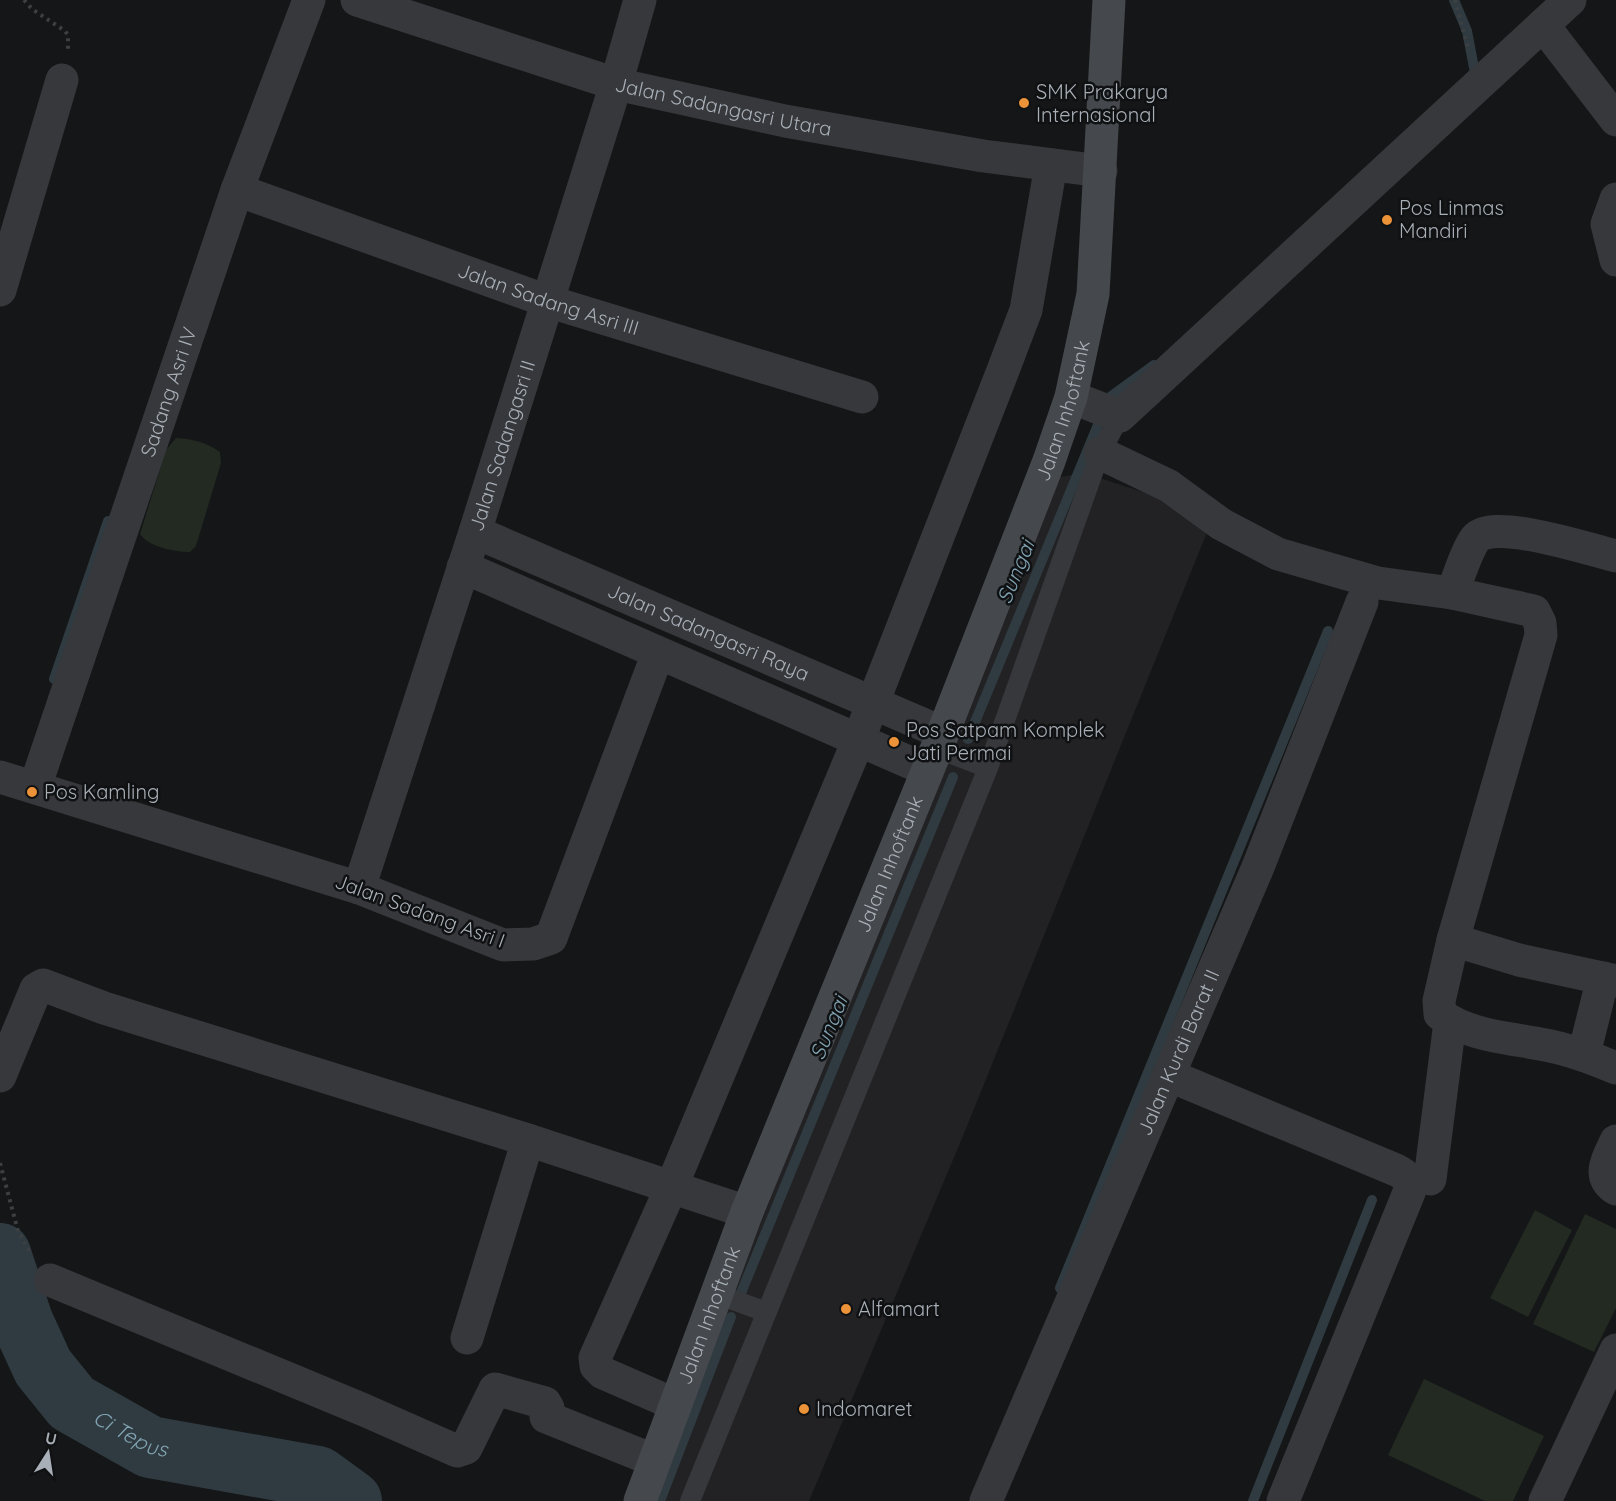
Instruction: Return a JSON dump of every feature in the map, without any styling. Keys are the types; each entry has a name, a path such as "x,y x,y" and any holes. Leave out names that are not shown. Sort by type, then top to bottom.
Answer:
{"main road":[{"name":"Jalan Inhoftank","path":"640,1501 653,1460 747,1212 935,750 1049,462 1071,397 1093,294 1109,0"}],"street":[{"name":"Sadang Asri IV","path":"35,787 237,190 309,0"},
{"name":"Jalan Sadangasri Utara","path":"357,0 616,84 785,121 982,156 1101,171"},
{"name":"Jalan Sadangasri II","path":"358,888 475,532 616,84 640,0"},
{"path":"1071,397 1120,416 1570,0"},
{"path":"1543,25 1616,120"},
{"path":"0,290 62,80"},
{"path":"674,1404 603,1373 596,1366 595,1358 671,1188 858,741 1026,310 1051,165"},
{"name":"Jalan Sadang Asri III","path":"237,190 547,301 862,397"},
{"path":"1616,199 1607,224 1616,260"},
{"path":"1100,453 1168,486 1221,524 1278,554 1378,584 1452,593 1534,611 1540,623 1541,635 1453,940 1439,1001 1440,1014 1450,1022 1521,1042 1557,1047 1584,1054 1616,1068"},
{"name":"Jalan Sadangasri Raya","path":"475,532 871,704 935,750"},
{"path":"1452,593 1476,538 1485,533 1521,533 1616,556"},
{"name":"Jalan Sadangasri Raya","path":"463,567 858,741 935,750"},
{"name":"Jalan Kurdi Barat II","path":"986,1501 1258,867 1362,602"},
{"name":"Jalan Sadang Asri I","path":"0,777 358,888 503,945 533,944 550,938 658,653"},
{"path":"1453,940 1519,960 1609,980 1584,1054"},
{"path":"0,1076 36,989 43,985 104,1008 528,1140 747,1212"},
{"path":"1430,1179 1450,1022"},
{"path":"1168,1075 1396,1170 1404,1174 1410,1184 1410,1190 1282,1501"},
{"path":"467,1338 528,1140"},
{"path":"1616,1141 1604,1169 1606,1180 1616,1189"},
{"path":"50,1280 458,1451 466,1448 495,1389 545,1403 548,1408 546,1417 653,1460"},
{"path":"1545,1501 1616,1350"}],"lane":[{"path":"690,1501 988,768 1100,453 1120,416"},
{"name":"Jalan Sadangasri Raya","path":"935,750 988,768"},
{"path":"717,1294 766,1312"}],"path":[{"path":"24,0 68,35 68,60 62,80"},
{"path":"1455,0 1465,35"},
{"path":"0,1163 18,1231 41,1273 50,1280"}],"shaded area":[{"path":"176,438 199,442 220,452 221,463 196,546 190,552 170,550 156,545 144,539 140,534 166,450"},
{"path":"1084,473 1214,515 963,1136 809,1501 653,1501 1036,514 1054,478"},
{"path":"1535,1210 1572,1230 1528,1317 1490,1298"},
{"path":"1585,1214 1616,1229 1616,1308 1594,1352 1533,1324"},
{"path":"1424,1379 1544,1436 1513,1501 1485,1501 1388,1455"}],"waterway":[{"path":"1454,0 1467,31 1475,73"},
{"path":"1106,404 1110,397 1154,365"},
{"name":"Sungai","path":"968,739 1100,420"},
{"path":"54,679 108,521"},
{"path":"1060,1288 1328,631"},
{"name":"Sungai","path":"741,1293 953,777"},
{"path":"1253,1501 1372,1200"},
{"name":"Ci Tepus","path":"0,1254 22,1321 43,1367 72,1403 150,1447 318,1477 351,1501"},
{"name":"Sungai","path":"660,1501 731,1317"}],"place":[{"name":"SMK Prakarya Internasional","path":"1024,103"},
{"name":"Pos Linmas Mandiri","path":"1387,220"},
{"name":"Pos Satpam Komplek Jati Permai","path":"894,742"},
{"name":"Pos Kamling","path":"32,792"},
{"name":"Alfamart","path":"846,1309"},
{"name":"Indomaret","path":"804,1409"}]}
